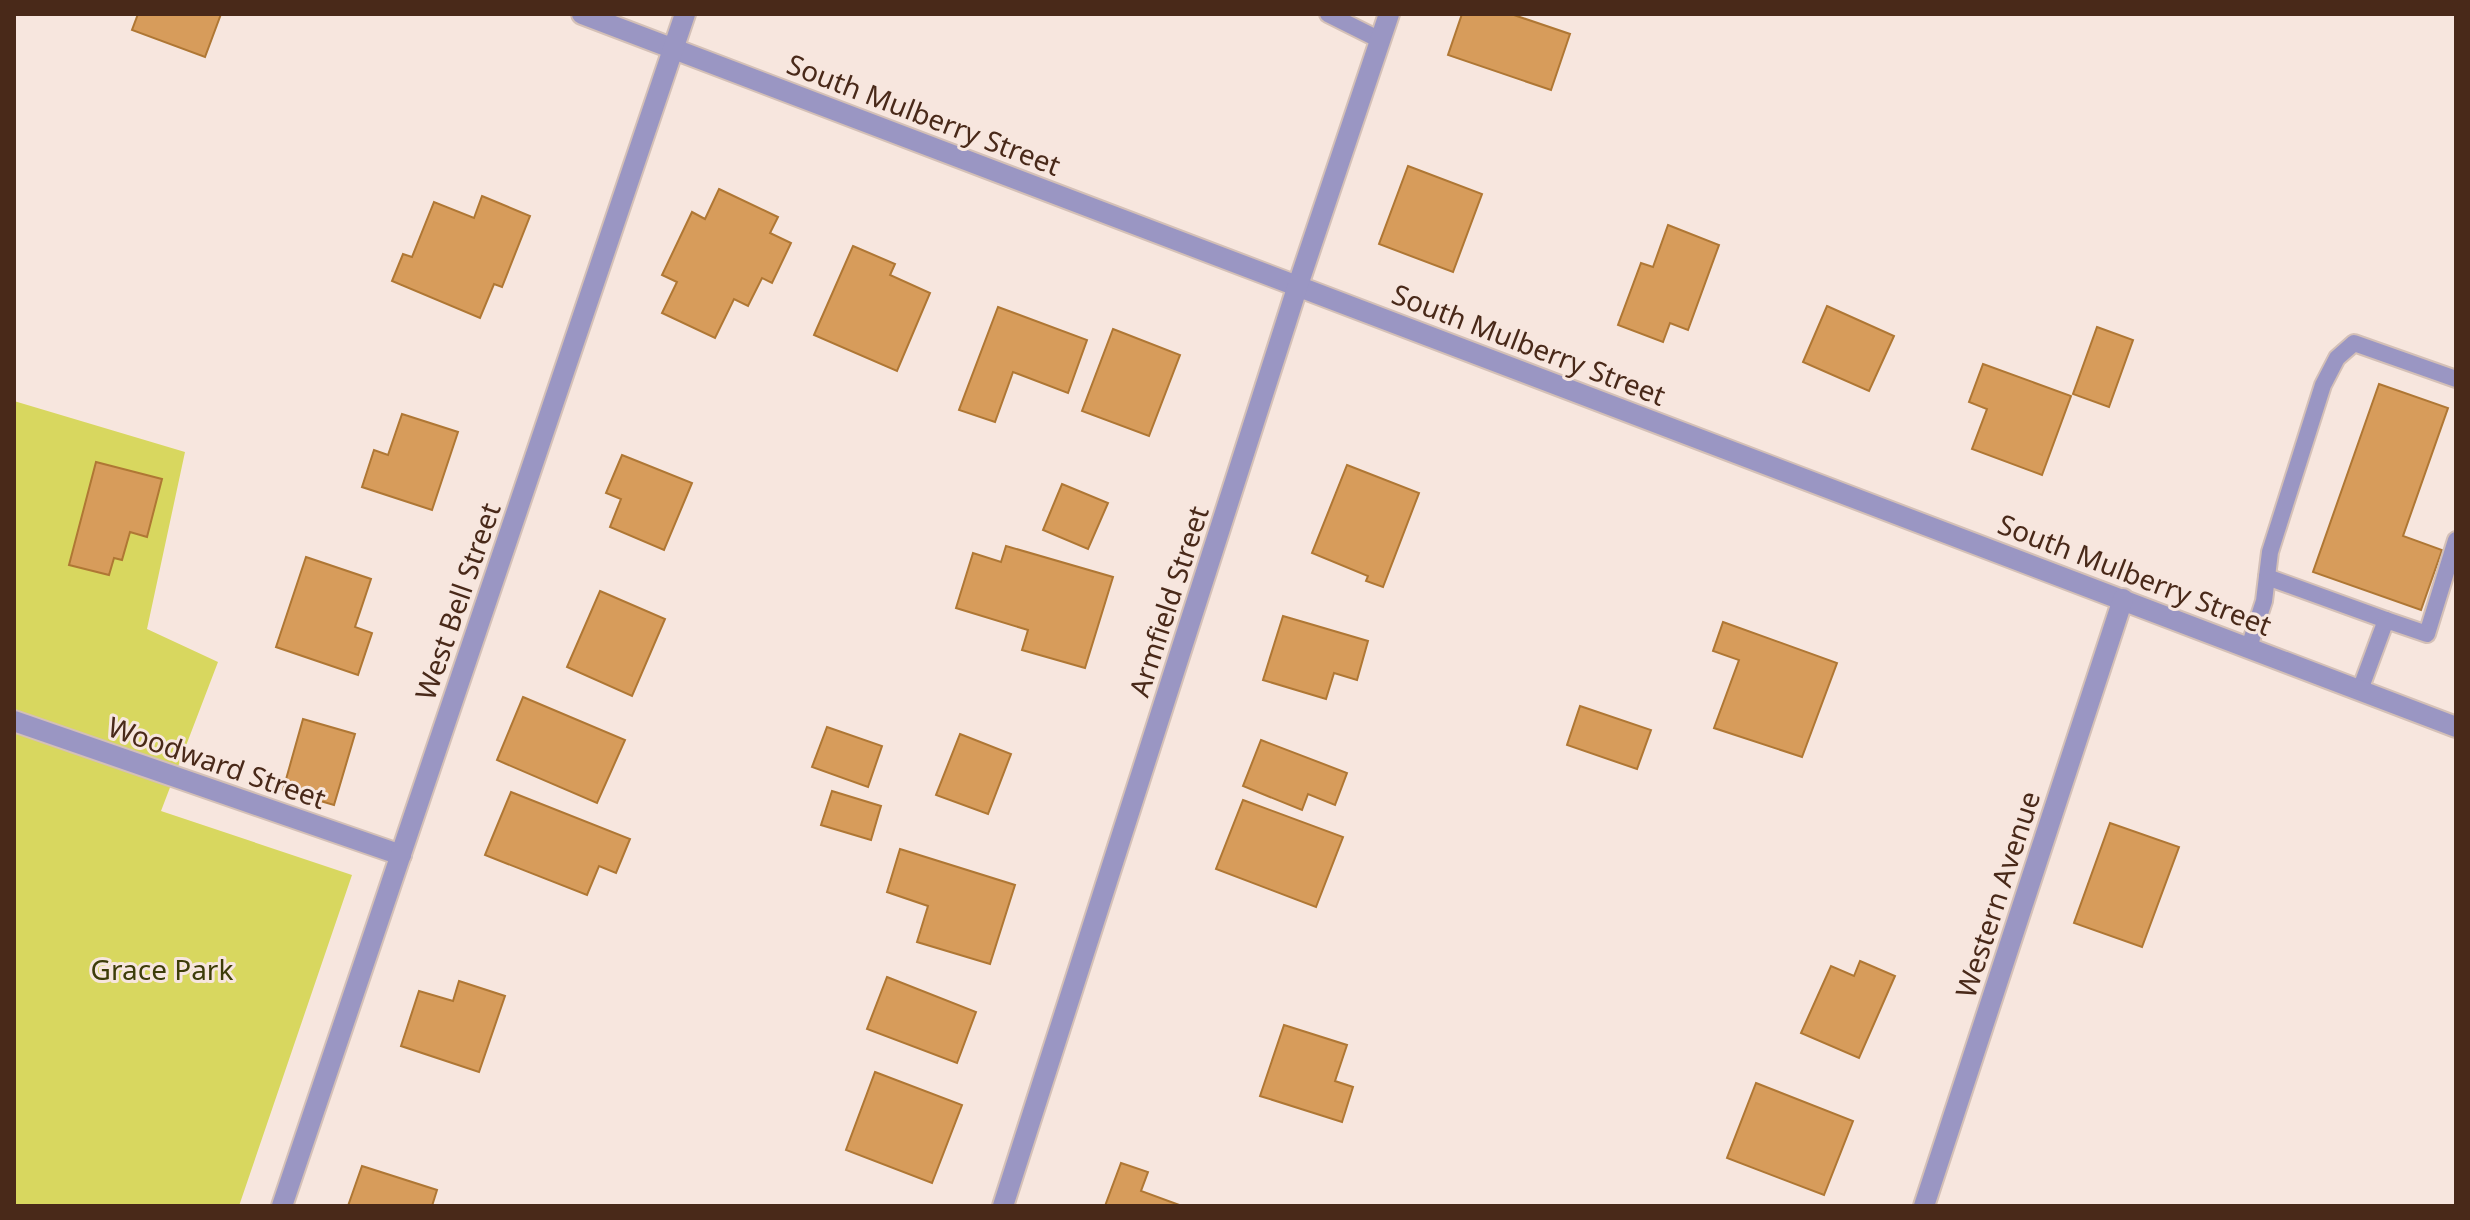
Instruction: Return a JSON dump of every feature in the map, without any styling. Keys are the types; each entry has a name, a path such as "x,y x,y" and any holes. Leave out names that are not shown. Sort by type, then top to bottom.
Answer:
{"street":[{"name":"South Mulberry Street","path":"582,14 2456,727"},
{"name":"West Bell Street","path":"282,1206 685,14"},
{"name":"Armfield Street","path":"1003,1206 1298,285 1389,14"},
{"name":"Western Avenue","path":"1924,1206 2123,599"},
{"name":"Woodward Street","path":"14,721 401,855"}],"lane":[{"path":"1328,14 1380,40"},
{"path":"2249,647 2264,601 2270,552 2323,385 2337,358 2354,343 2456,379"},
{"path":"2267,577 2427,634 2456,540"},
{"path":"2360,690 2386,620"}],"green space":[{"name":"Grace Park","path":"14,401 185,452 147,629 218,662 161,811 352,875 239,1206 14,1206"}],"building":[{"path":"138,14 221,14 205,57 132,30"},
{"path":"1462,14 1511,14 1570,34 1551,90 1448,55"},
{"path":"1408,166 1482,194 1453,272 1379,244"},
{"path":"719,189 778,217 770,233 791,243 772,283 762,278 748,306 734,299 715,338 662,313 677,282 662,275 692,212 705,219"},
{"path":"482,196 530,216 502,287 494,284 480,318 392,281 403,254 412,257 434,202 474,218"},
{"path":"1668,225 1719,245 1688,330 1670,323 1663,342 1618,325 1641,263 1653,267"},
{"path":"853,246 895,264 890,275 930,293 897,371 814,335"},
{"path":"1827,306 1894,336 1869,391 1803,362"},
{"path":"998,307 1087,340 1068,393 1013,372 995,422 959,410"},
{"path":"2097,327 2133,340 2109,407 2073,394"},
{"path":"1113,329 1180,355 1149,436 1082,411"},
{"path":"1983,364 2071,396 2042,475 1972,449 1987,409 1969,402"},
{"path":"2379,384 2448,408 2403,536 2442,550 2421,610 2313,572"},
{"path":"402,414 458,432 432,510 362,487 374,450 388,455"},
{"path":"622,455 692,483 664,550 610,527 621,499 606,493"},
{"path":"96,462 162,479 147,537 130,532 122,560 114,558 109,575 69,565"},
{"path":"1347,465 1419,493 1383,587 1366,581 1368,576 1312,553"},
{"path":"1062,484 1108,503 1088,549 1043,530"},
{"path":"1006,546 1113,577 1085,668 1022,650 1028,630 956,608 973,553 1001,562"},
{"path":"306,557 371,579 355,627 372,633 358,675 276,647"},
{"path":"600,591 665,619 632,696 567,667"},
{"path":"1283,616 1368,641 1357,680 1334,673 1326,699 1263,680"},
{"path":"1723,622 1837,663 1802,757 1714,728 1739,660 1713,651"},
{"path":"523,697 625,740 597,803 497,760"},
{"path":"1580,706 1651,730 1637,769 1567,745"},
{"path":"303,719 355,734 334,805 283,790"},
{"path":"827,727 882,746 868,787 812,767"},
{"path":"960,734 1011,754 988,814 936,795"},
{"path":"1261,740 1347,773 1335,805 1308,794 1302,810 1243,786"},
{"path":"832,791 881,806 871,840 821,825"},
{"path":"511,792 630,839 616,873 599,866 587,895 485,855"},
{"path":"1243,800 1343,837 1316,907 1216,869"},
{"path":"2110,823 2179,847 2142,947 2074,923"},
{"path":"900,849 1015,885 990,964 917,942 928,906 887,892"},
{"path":"1860,961 1895,976 1859,1058 1801,1033 1831,966 1854,976"},
{"path":"887,977 976,1012 957,1063 867,1029"},
{"path":"459,981 505,996 479,1072 401,1046 419,991 453,1001"},
{"path":"1284,1025 1347,1045 1335,1081 1353,1087 1342,1122 1260,1096"},
{"path":"875,1072 962,1105 932,1183 846,1150"},
{"path":"1756,1083 1853,1121 1824,1195 1727,1158"},
{"path":"1121,1163 1148,1172 1141,1191 1182,1206 1105,1206"},
{"path":"362,1166 437,1190 432,1206 348,1206"}]}
